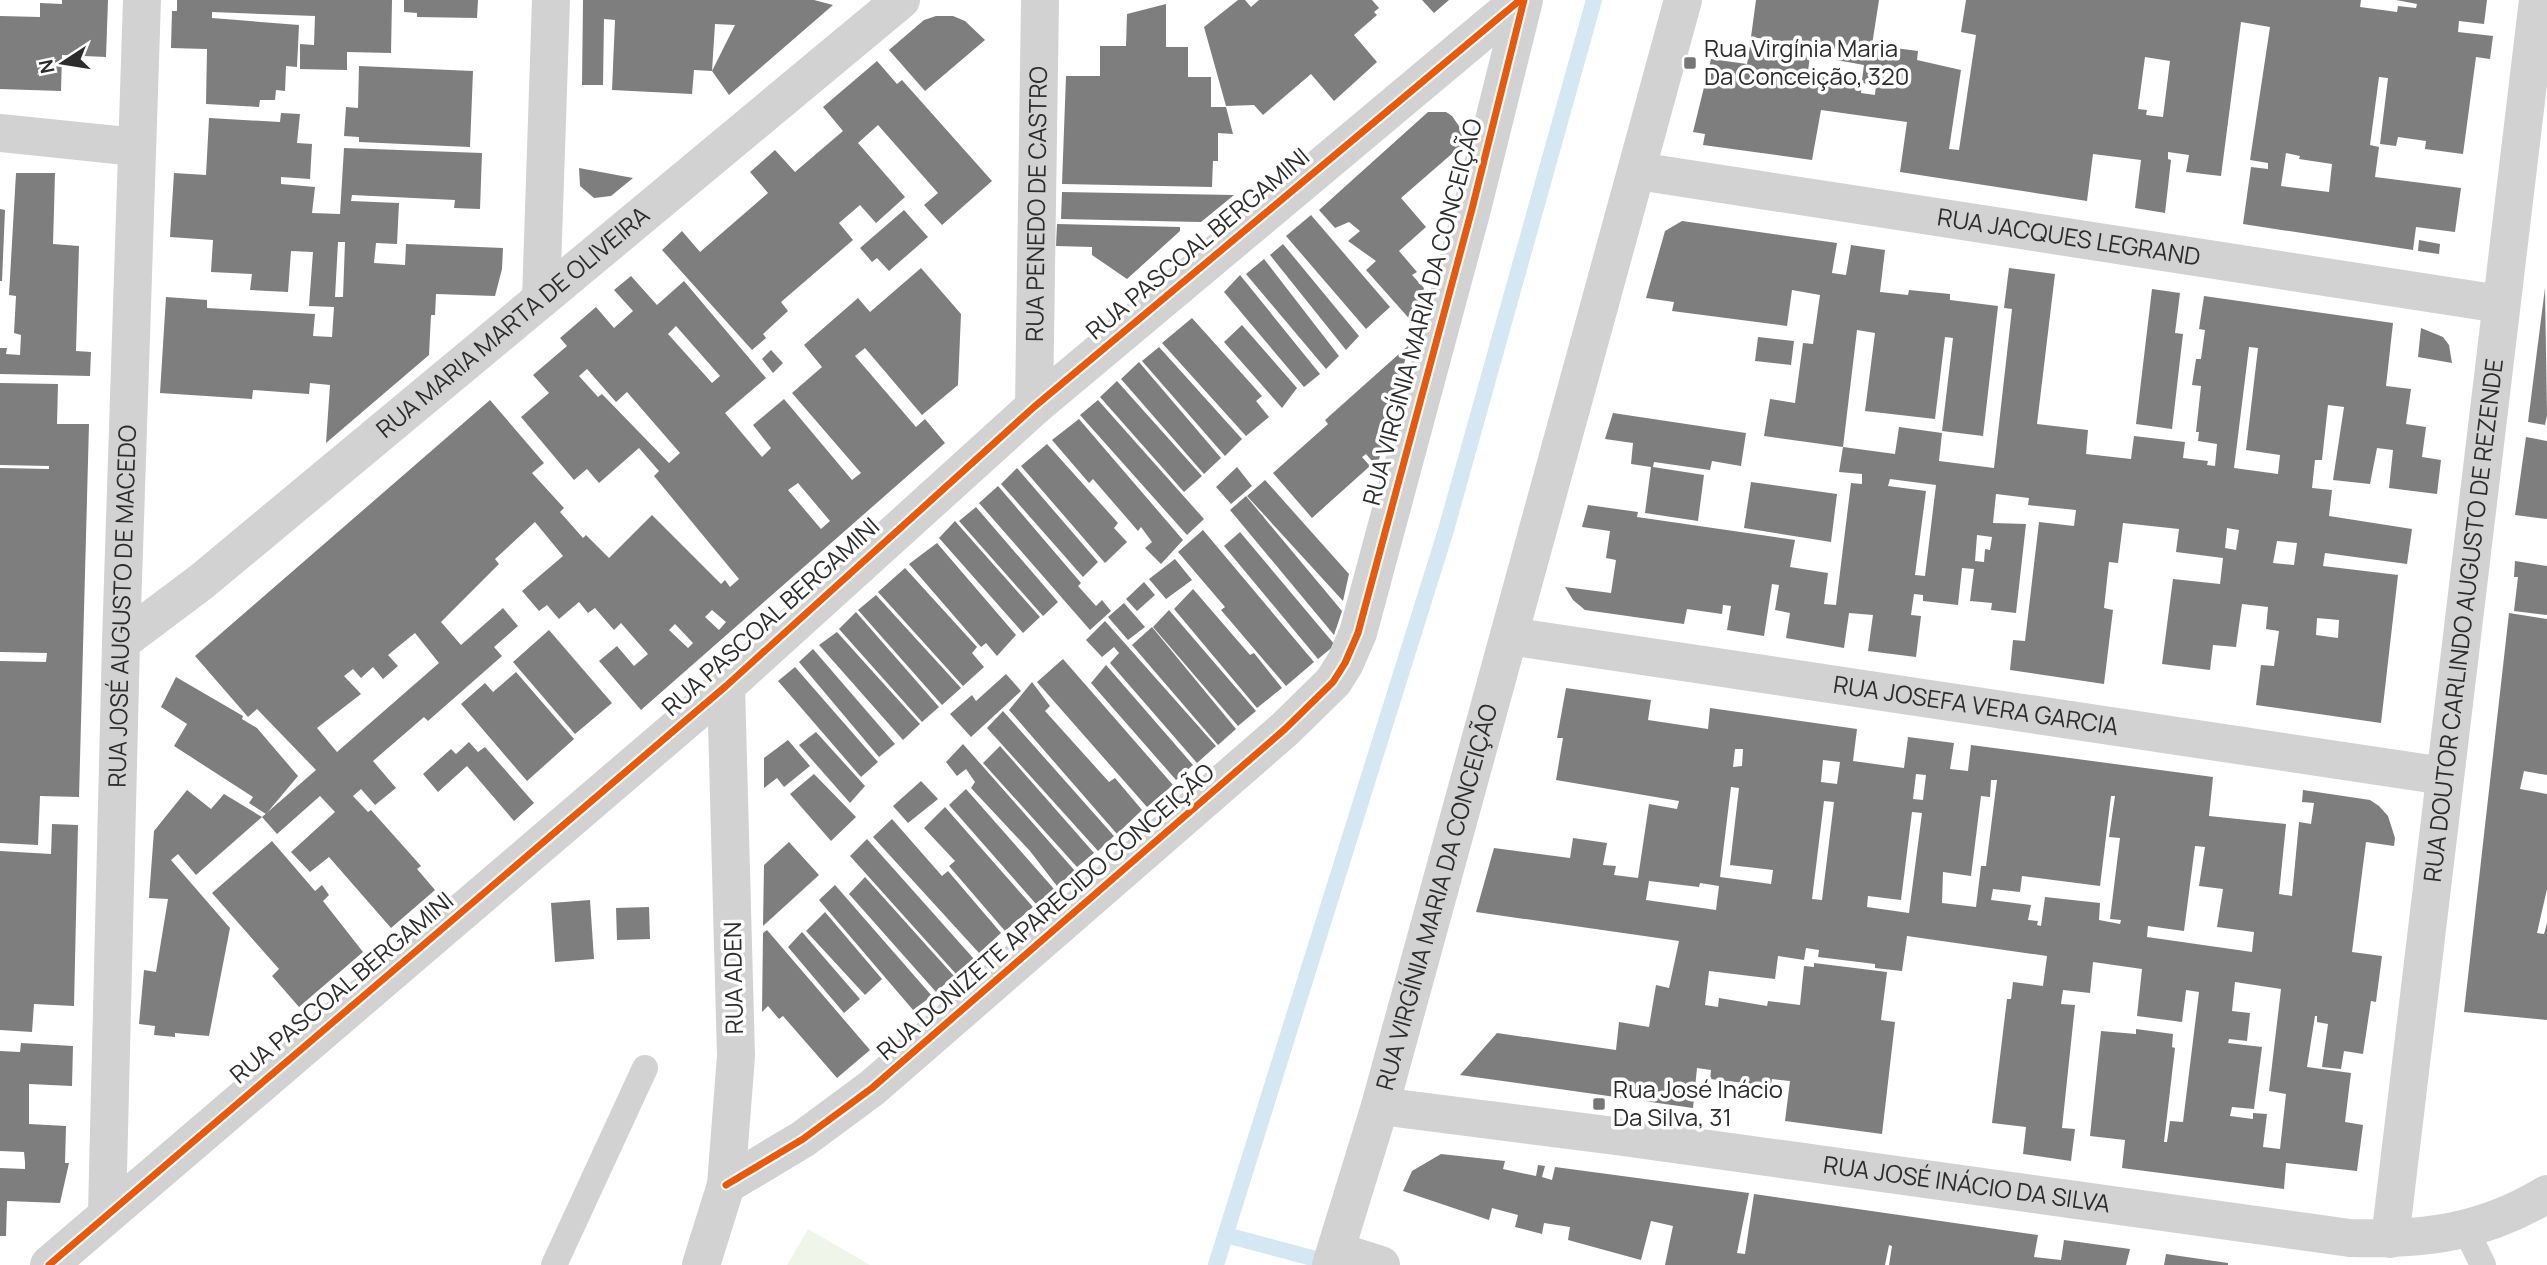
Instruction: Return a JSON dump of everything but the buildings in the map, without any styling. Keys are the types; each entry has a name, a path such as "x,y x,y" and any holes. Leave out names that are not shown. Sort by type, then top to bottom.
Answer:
{"street":[{"name":"RUA JOSÉ AUGUSTO DE MACEDO","path":"107,1213 121,642 142,0"},
{"path":"541,299 551,0"},
{"name":"RUA MARIA MARTA DE OLIVEIRA","path":"121,642 201,582 901,0"},
{"name":"RUA PENEDO DE CASTRO","path":"1034,407 1040,0"},
{"name":"RUA PASCOAL BERGAMINI","path":"49,1265 726,686 1034,407 1522,0"},
{"name":"RUA VIRGÍNIA MARIA DA CONCEIÇÃO","path":"1357,633 1472,209 1522,0"},
{"name":"RUA VIRGÍNIA MARIA DA CONCEIÇÃO","path":"1334,1258 1380,1106 1683,0"},
{"name":"RUA DOUTOR CARLINDO AUGUSTO DE REZENDE","path":"2390,1239 2500,304 2535,123 2538,0"},
{"path":"0,133 136,147"},
{"name":"RUA JACQUES LEGRAND","path":"1638,172 2500,304"},
{"name":"RUA DONIZETE APARECIDO CONCEIÇÃO","path":"726,1185 803,1139 872,1088 1275,738 1333,682 1347,660 1357,633"},
{"name":"RUA JOSEFA VERA GARCIA","path":"1508,636 2444,776"},
{"name":"RUA ADEN","path":"701,1265 726,1185 736,1056 726,686"},
{"name":"RUA JOSÉ INÁCIO DA SILVA","path":"1380,1106 2350,1238 2390,1239 2466,1230 2525,1207 2547,1194"},
{"path":"1334,1258 1381,1265"}],"lane":[{"path":"554,1265 645,1068"},
{"path":"2466,1230 2483,1265"}],"shaded area":[{"path":"808,1229 870,1265 787,1265"}],"waterway":[{"path":"1216,1265 1446,530 1594,0"},
{"path":"1226,1235 1331,1263"}],"cycle path":[{"path":"49,1265 726,686 1034,407 1520,0"},
{"path":"726,1185 803,1139 872,1088 1285,729 1333,682 1358,633 1472,209 1524,0"}],"place":[{"name":"Rua Virgínia Maria Da Conceição, 320","path":"1690,63"},
{"name":"Rua José Inácio Da Silva, 31","path":"1599,1104"}]}
